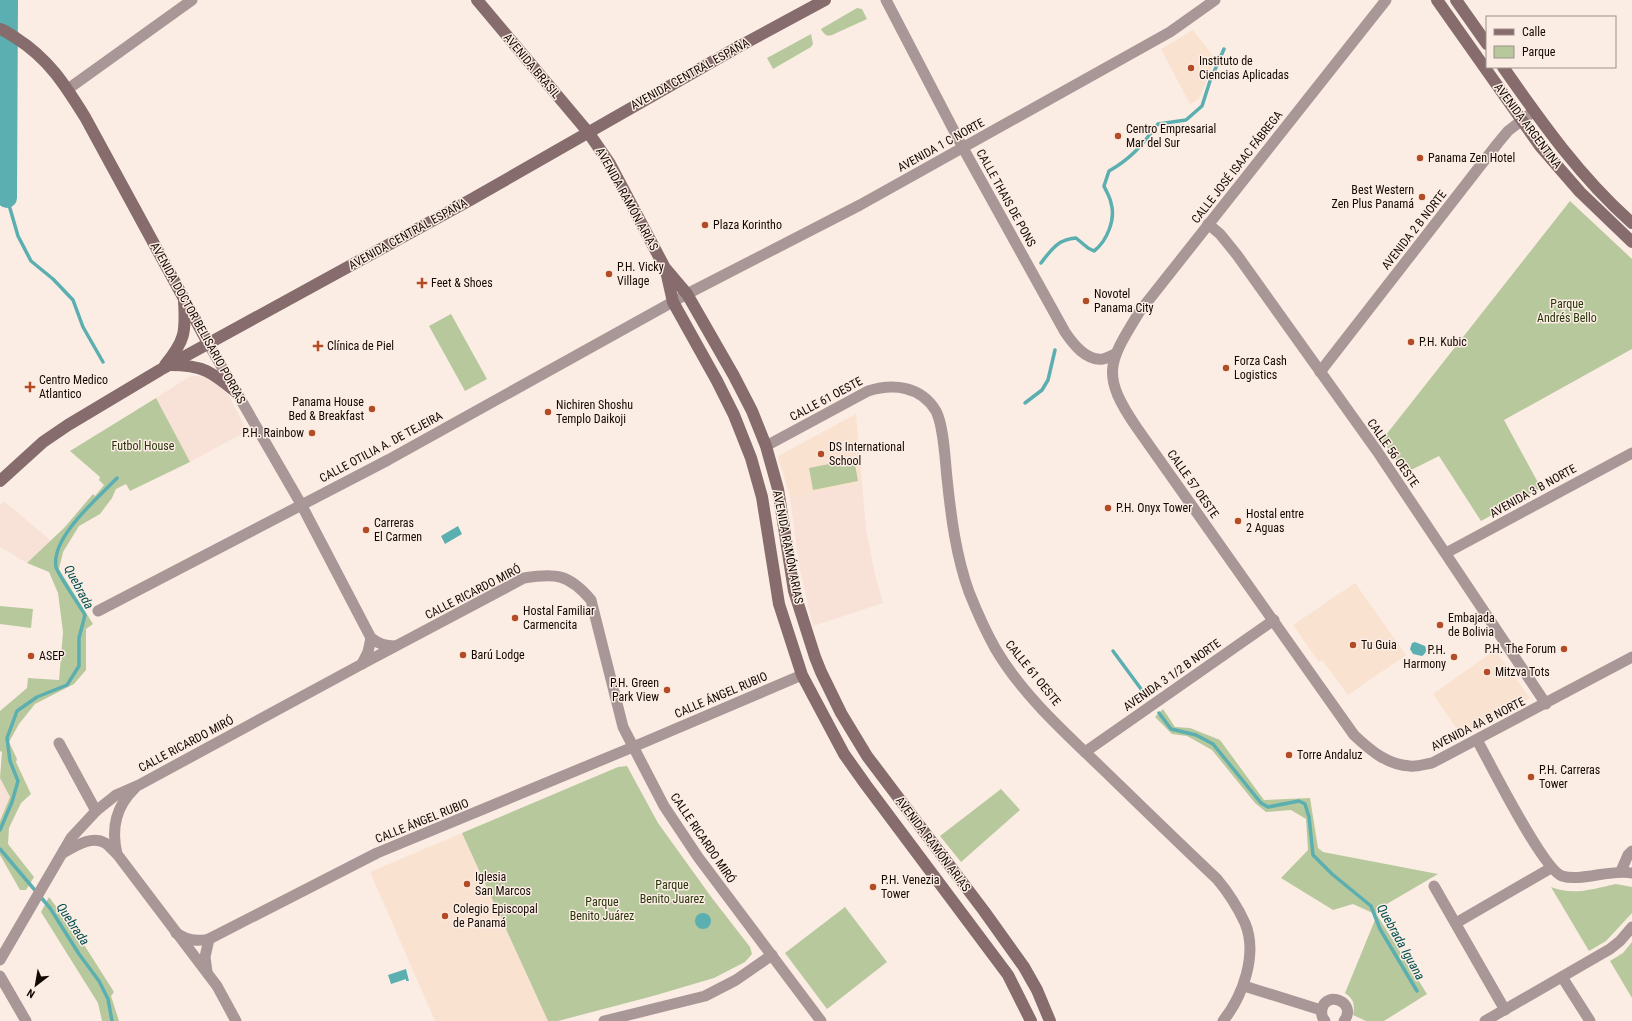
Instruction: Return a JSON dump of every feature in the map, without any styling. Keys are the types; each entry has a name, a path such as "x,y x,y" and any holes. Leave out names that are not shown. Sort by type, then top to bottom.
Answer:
{"main road":[{"name":"AVENIDA BRASIL","path":"478,0 588,132"},
{"name":"AVENIDA CENTRAL ESPAÑA","path":"0,481 43,442 62,429 165,368 472,199 738,46 825,0"},
{"name":"AVENIDA ARGENTINA","path":"1437,0 1540,146 1580,192 1632,242"},
{"path":"1456,0 1486,43"},
{"path":"1455,27 1468,17"},
{"name":"AVENIDA DOCTOR BELISARIO PORRAS","path":"0,29 26,44 55,71 68,89 85,117 208,344"},
{"name":"AVENIDA ARGENTINA","path":"1504,68 1570,159 1590,183 1632,223"},
{"name":"AVENIDA RAMÓN ARIAS","path":"588,132 610,164 665,268 687,294 752,411 766,446 778,489 794,591 814,657 841,714 867,756 1024,967 1037,990 1050,1021"},
{"name":"AVENIDA RAMÓN ARIAS","path":"665,268 673,302 717,381 734,416 751,458 762,497 779,604 802,675 844,754 889,817 940,882 1008,975 1031,1021"},
{"path":"165,368 177,350 183,337 185,324 183,296"},
{"path":"165,368 190,366 206,370 215,374 236,392"},
{"path":"802,675 808,673 814,674 828,685"},
{"path":"940,882 954,872"}],"street":[{"path":"68,89 192,0"},
{"name":"CALLE THAIS DE PONS","path":"886,0 963,148 1065,332 1075,346 1089,357 1102,359 1115,354"},
{"name":"AVENIDA 1 C NORTE","path":"673,302 860,205 963,148 1170,32 1215,0"},
{"name":"CALLE JOSÉ ISAAC FÁBREGA","path":"1115,354 1142,309 1386,0"},
{"name":"AVENIDA 2 B NORTE","path":"1320,372 1498,144 1521,120 1534,111"},
{"name":"CALLE 56 OESTE","path":"1208,224 1220,234 1237,255 1377,451 1546,704"},
{"name":"CALLE OTILIA A. DE TEJEIRA","path":"98,610 394,457 673,302"},
{"name":"AVENIDA DOCTOR BELISARIO PORRAS","path":"208,344 301,504 371,638"},
{"name":"CALLE 57 OESTE","path":"1115,354 1112,373 1114,387 1124,408 1274,620"},
{"name":"CALLE 61 OESTE","path":"766,446 868,391 880,387 897,386 912,390 926,398 936,412 942,433 957,550 967,587 996,650 1014,676 1036,702 1085,752 1217,879 1227,892 1245,924 1249,940 1249,957 1244,986 1234,1008 1223,1021"},
{"name":"AVENIDA 3 B NORTE","path":"1446,553 1632,452"},
{"name":"CALLE RICARDO MIRÓ","path":"0,960 71,838 96,811 116,795 138,785 524,578 545,575 564,578 580,588 591,600 623,726 664,806 698,856 821,1021"},
{"name":"AVENIDA 4A B NORTE","path":"1274,620 1354,735 1380,757 1394,763 1410,766 1432,763 1546,704 1632,657"},
{"name":"AVENIDA 3 1/2 B NORTE","path":"1085,752 1274,620"},
{"path":"362,664 368,652 371,638 386,646 395,646"},
{"name":"CALLE ÁNGEL RUBIO","path":"176,933 192,940 201,941 209,939 377,853 802,675"},
{"path":"623,726 636,735 651,739"},
{"path":"1477,740 1534,844 1551,868 1561,876 1575,878 1627,872 1628,855 1632,851"},
{"path":"59,743 96,811"},
{"path":"117,854 114,841 114,828 117,815 122,803 138,785"},
{"path":"62,853 81,843 99,840 106,843 117,854 217,986 236,1021"},
{"path":"1456,923 1551,868"},
{"path":"1434,886 1505,1010"},
{"path":"1485,1021 1610,949 1620,941 1632,927"},
{"path":"207,974 204,957 209,939"},
{"path":"604,1021 705,996 736,980 772,955"},
{"path":"0,976 26,1021"},
{"path":"1562,977 1590,1021"},
{"path":"1244,986 1323,1016 1325,1003 1333,999 1341,1001 1347,1008 1344,1021"}],"shaded area":[{"name":"Instituto de Ciencias Aplicadas","path":"1193,30 1215,59 1199,99 1190,104 1161,49"},
{"path":"189,377 205,377 215,382 229,396 247,431 190,462 156,398"},
{"name":"DS International School","path":"856,414 862,483 790,497 778,456"},
{"path":"862,483 866,529 875,574 883,603 813,626 799,566 790,497"},
{"path":"4,501 51,541 27,563 0,547 0,505"},
{"name":"Tu Guia","path":"1355,583 1406,655 1348,695 1322,660 1319,662 1293,625"},
{"name":"Mitzva Tots","path":"1495,650 1530,698 1461,735 1433,694"},
{"path":"0,778 10,797 0,821"},
{"name":"Colegio Episcopal de Panamá","path":"462,833 548,1021 435,1021 370,872"}],"green space":[{"path":"857,8 862,9 867,19 830,36 825,35 821,29"},
{"path":"811,34 813,44 811,47 773,69 767,58"},
{"name":"Parque Andrés Bello","path":"1570,201 1632,259 1632,349 1504,420 1541,488 1481,521 1439,456 1405,473 1382,440"},
{"path":"451,314 487,379 465,391 429,326"},
{"name":"Futbol House","path":"156,398 190,462 130,491 126,484 116,489 112,498 100,514 79,526 63,552 59,569 93,624 86,629 86,670 74,684 35,704 19,724 9,742 17,759 16,762 31,794 21,803 9,828 8,844 34,877 26,890 20,890 0,855 0,821 10,797 0,778 2,752 0,751 0,711 27,688 28,678 59,680 63,632 58,593 49,572 27,563 64,528 93,494 95,496 104,485 99,480 100,477 70,451"},
{"path":"854,459 858,481 813,490 809,468"},
{"path":"0,606 33,609 31,628 0,624"},
{"path":"1163,709 1175,727 1190,728 1220,740 1264,800 1310,798 1318,848 1323,852 1438,874 1380,908 1377,915 1353,904 1333,910 1281,878 1308,850 1306,819 1291,810 1266,812 1255,803 1212,750 1187,736 1172,734 1155,717"},
{"name":"Parque Benito Juárez","path":"627,766 658,823 712,898 750,947 752,954 745,962 714,978 558,1021 548,1021 462,833 618,767"},
{"path":"1001,789 1020,810 961,862 940,836"},
{"path":"1616,884 1632,887 1632,913 1606,941 1589,951 1551,887 1567,891 1583,891"},
{"path":"49,897 81,940 114,992 111,996 119,1021 102,1021 98,1003 41,912"},
{"path":"845,907 887,962 827,1009 785,953"},
{"path":"1377,915 1427,994 1384,1021 1366,1021 1353,1015 1353,1002 1345,993"},
{"path":"1632,942 1632,998 1610,961 1623,953"}],"water":[{"path":"458,526 462,534 445,544 441,536"},
{"path":"1415,642 1425,646 1426,652 1422,656 1413,654 1410,649 1412,643"},
{"path":"700,913 706,913 711,918 709,927 706,929 700,929 695,924 695,918"},
{"path":"406,969 409,981 406,981 406,979 391,984 388,975"}],"waterway":[{"path":"7,198 8,0"},
{"name":"Quebrada Iguana","path":"1041,263 1048,254 1064,240 1076,238 1094,251 1099,247 1109,229 1112,216 1109,196 1104,186 1109,171 1124,161 1136,150 1158,124 1186,120 1202,106 1210,81 1224,49"},
{"name":"Quebrada","path":"0,203 7,198 18,236 31,261 53,279 73,300 83,327 103,362"},
{"name":"Quebrada Iguana","path":"1025,403 1042,390 1048,380 1055,350"},
{"name":"Quebrada","path":"0,830 12,802 18,781 10,761 7,738 17,711 37,697 67,685 79,666 79,638 85,615 57,570 56,555 61,543 77,519 117,478"},
{"name":"Quebrada Iguana","path":"1113,651 1144,693"},
{"name":"Quebrada Iguana","path":"1159,713 1171,729 1196,735 1213,744 1261,803 1268,807 1299,801 1305,804 1309,817 1313,855 1332,874 1371,906 1380,929 1417,991"},
{"name":"Quebrada","path":"0,849 50,908 79,954 99,981 108,999 112,1021"}],"place":[{"name":"Instituto de Ciencias Aplicadas","path":"1191,68"},
{"name":"Centro Empresarial Mar del Sur","path":"1118,136"},
{"name":"Panama Zen Hotel","path":"1420,158"},
{"name":"Best Western Zen Plus Panamá","path":"1422,197"},
{"name":"Plaza Korintho","path":"705,225"},
{"name":"P.H. Vicky Village","path":"609,274"},
{"name":"Feet & Shoes","path":"422,283"},
{"name":"Novotel Panama City","path":"1086,301"},
{"name":"P.H. Kubic","path":"1411,342"},
{"name":"Clínica de Piel","path":"318,346"},
{"name":"Forza Cash Logistics","path":"1226,368"},
{"name":"Centro Medico Atlantico","path":"30,387"},
{"name":"Panama House Bed & Breakfast","path":"372,409"},
{"name":"Nichiren Shoshu Templo Daikoji","path":"548,412"},
{"name":"P.H. Rainbow","path":"312,433"},
{"name":"DS International School","path":"821,454"},
{"name":"P.H. Onyx Tower","path":"1108,508"},
{"name":"Hostal entre 2 Aguas","path":"1238,521"},
{"name":"Carreras El Carmen","path":"366,530"},
{"name":"Hostal Familiar Carmencita","path":"515,618"},
{"name":"Embajada de Bolivia","path":"1440,625"},
{"name":"Tu Guia","path":"1353,645"},
{"name":"P.H. The Forum","path":"1564,649"},
{"name":"Barú Lodge","path":"463,655"},
{"name":"ASEP","path":"31,656"},
{"name":"P.H. Harmony","path":"1454,657"},
{"name":"Mitzva Tots","path":"1487,672"},
{"name":"P.H. Green Park View","path":"667,690"},
{"name":"Torre Andaluz","path":"1289,755"},
{"name":"P.H. Carreras Tower","path":"1531,777"},
{"name":"Iglesia San Marcos","path":"467,884"},
{"name":"P.H. Venezia Tower","path":"873,887"},
{"name":"Colegio Episcopal de Panamá","path":"445,916"}],"park label":[{"name":"Parque Benito Juarez","path":"672,892"}]}
